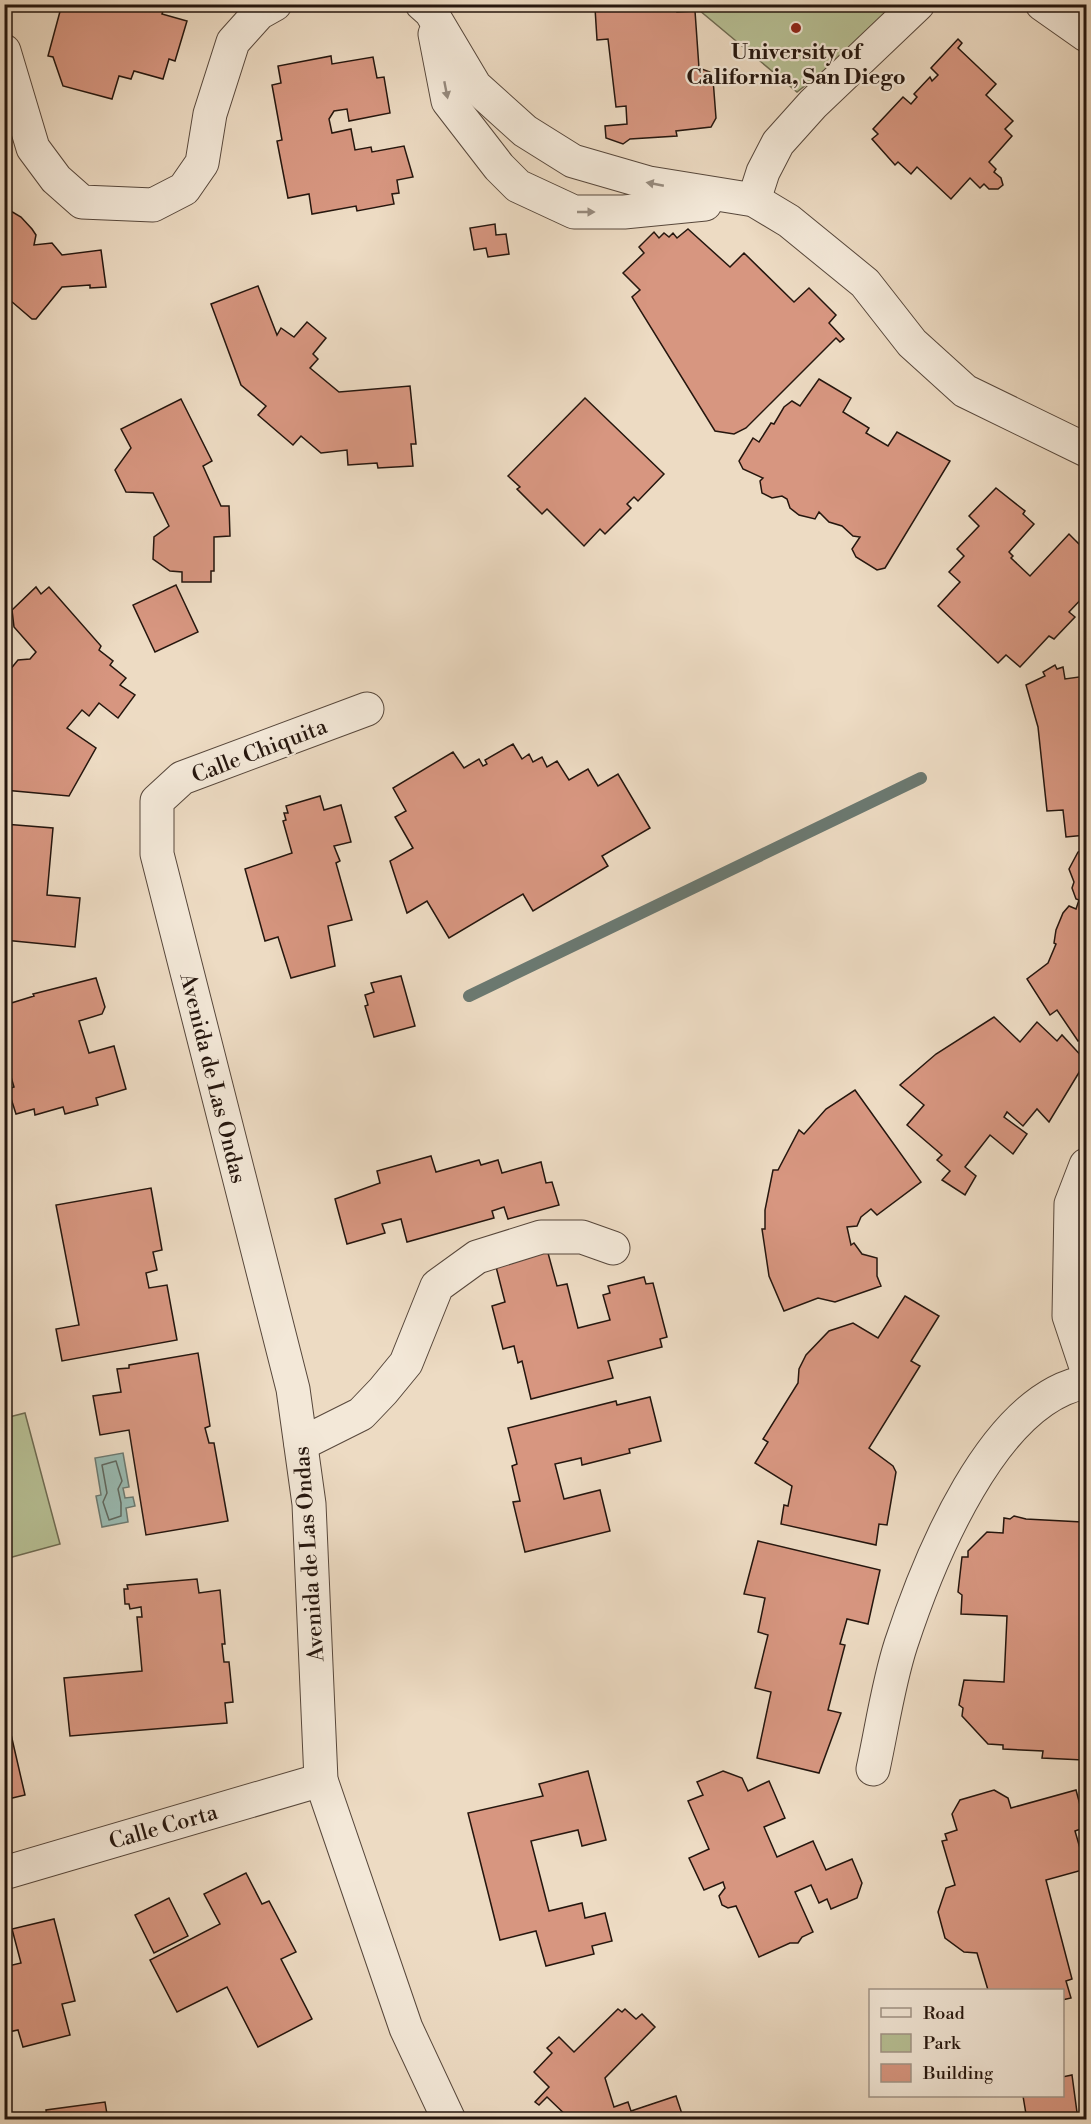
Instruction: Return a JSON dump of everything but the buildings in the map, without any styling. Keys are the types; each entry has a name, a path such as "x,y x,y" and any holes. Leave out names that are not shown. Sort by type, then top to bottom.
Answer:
{"street":[{"path":"4,51 33,148 56,179 82,202 153,205 184,189 202,163 210,114 233,42 259,13 275,4"},
{"path":"754,200 763,172 778,143 813,104 918,4"},
{"path":"1042,4 1086,35"},
{"path":"426,8 448,101 499,167 518,186 574,212 624,212 754,200"},
{"path":"426,8 475,86 525,131 573,161 649,183 754,200 789,221 865,283 912,343 965,391 1086,450"},
{"name":"Calle Chiquita","path":"156,801 182,778 367,709"},
{"name":"Avenida de Las Ondas","path":"156,801 156,854 293,1389 309,1504 321,1780 406,2028 449,2120"},
{"path":"1086,1165 1071,1204 1069,1316 1086,1367"},
{"path":"301,1444 361,1414 383,1391 406,1363 437,1287 477,1257 541,1237 582,1237 613,1248"},
{"path":"873,1769 901,1645 941,1538 990,1453 1027,1413 1066,1386 1086,1382"},
{"name":"Calle Corta","path":"4,1873 321,1780"}],"green space":[{"path":"693,5 906,5 797,92"},
{"path":"25,1413 60,1544 5,1559 5,1418"}],"water":[{"path":"123,1453 129,1487 123,1488 125,1498 133,1497 135,1506 126,1508 128,1522 102,1527 96,1496 101,1495 95,1458"}],"waterway":[{"path":"469,996 921,778"}],"place":[{"name":"University of California, San Diego","path":"796,28"}]}
